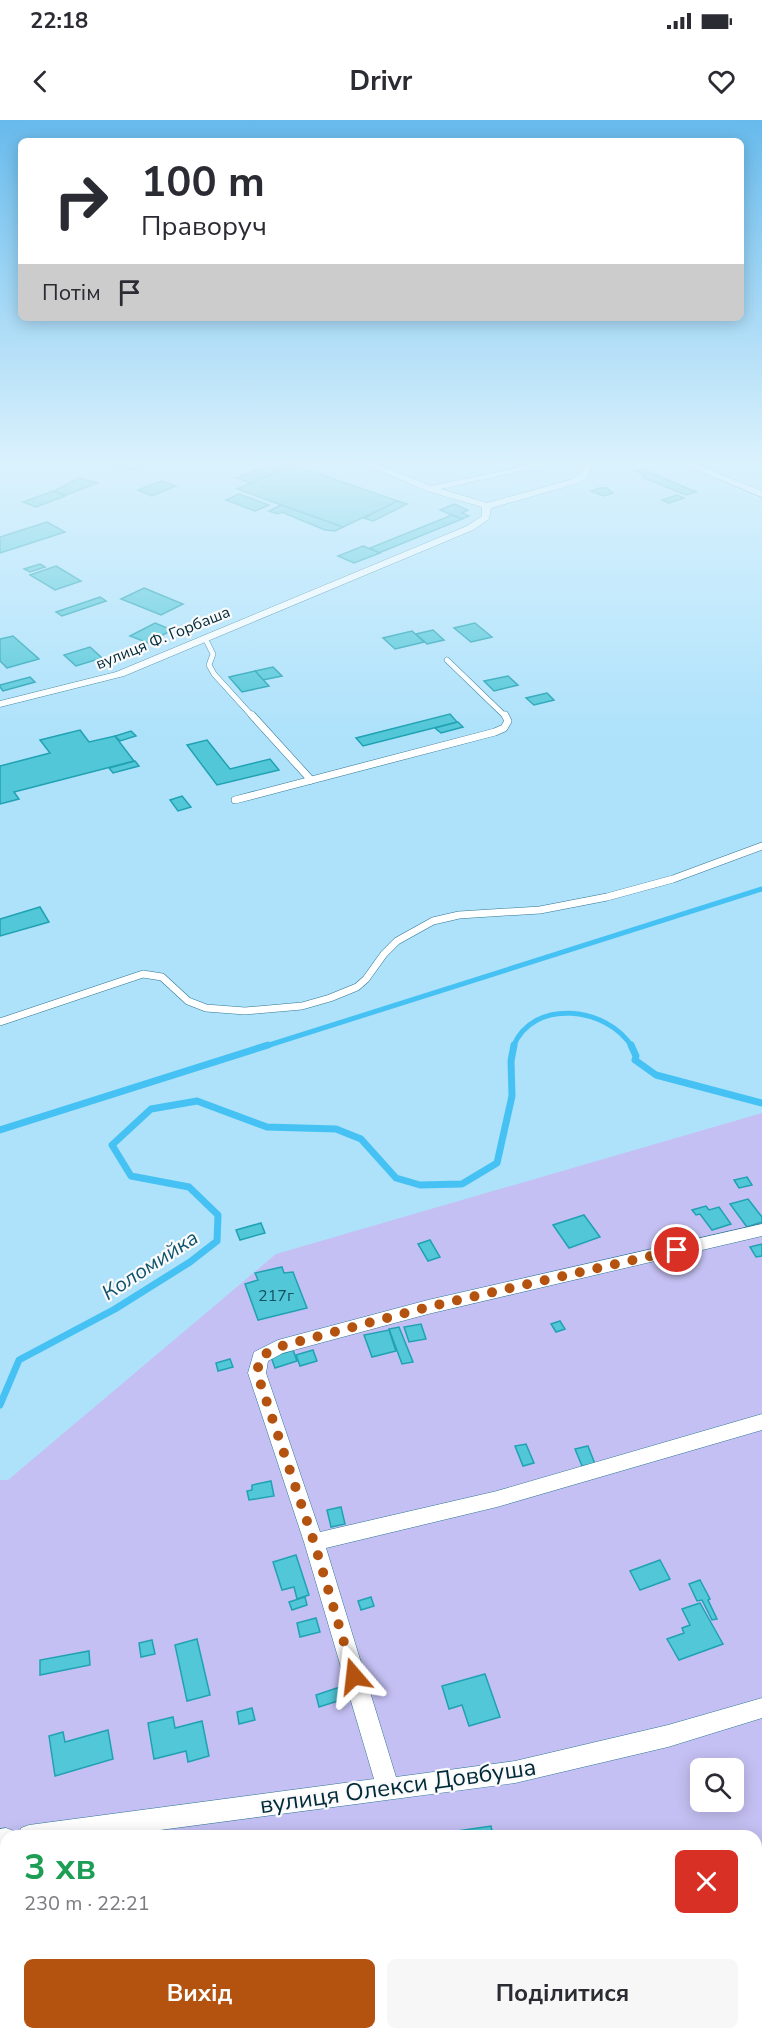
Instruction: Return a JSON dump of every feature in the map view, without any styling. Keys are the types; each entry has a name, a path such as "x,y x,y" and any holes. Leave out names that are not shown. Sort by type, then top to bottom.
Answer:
{"street":[{"name":"вулиця Ф. Горбаша","path":"0,704 113,676 407,554"},
{"path":"388,1788 314,1542 257,1373 260,1357 278,1347 428,1307 762,1230"},
{"path":"314,1542 497,1499 762,1422"},
{"name":"вулиця Олекси Довбуша","path":"74,1830 515,1772 668,1736 762,1708"}],"lane":[{"path":"205,638 213,654 210,665 214,674 311,780"},
{"path":"235,800 504,728 508,721 505,715 447,660"},
{"path":"0,1022 144,974 163,977 171,982 185,999 206,1008 254,1010 296,1007 352,989 362,983 386,950 413,930 431,922 450,916 540,910 613,896 671,879 762,846"}],"shaded area":[{"path":"762,1113 762,1830 0,1830 0,1480 8,1480 276,1254"}],"building":[{"path":"344,554 378,554 354,563 338,556"},
{"path":"40,564 45,567 30,572 24,569"},
{"path":"56,566 81,581 55,590 30,575"},
{"path":"144,588 183,604 161,615 121,599"},
{"path":"100,597 106,601 62,616 56,612"},
{"path":"155,623 172,630 148,643 130,636"},
{"path":"475,623 492,637 471,642 454,628"},
{"path":"433,630 444,640 427,644 416,634"},
{"path":"412,631 424,642 395,649 383,638"},
{"path":"13,636 39,659 7,668 0,661 0,639"},
{"path":"90,647 102,658 76,666 64,655"},
{"path":"273,667 282,676 263,680 255,671"},
{"path":"255,671 269,686 242,692 229,677"},
{"path":"508,676 518,685 494,691 484,681"},
{"path":"30,677 35,682 3,691 0,687 0,685"},
{"path":"547,693 554,700 534,705 526,698"},
{"path":"450,714 457,722 363,746 356,738"},
{"path":"458,722 463,727 441,733 435,728"},
{"path":"80,730 89,742 115,736 134,761 14,792 19,799 0,804 0,766 50,753 40,740"},
{"path":"131,731 136,736 120,741 115,736"},
{"path":"207,740 230,769 270,759 279,770 217,785 187,745"},
{"path":"135,761 139,766 113,773 109,768"},
{"path":"182,796 191,807 178,811 170,800"},
{"path":"40,907 49,922 0,936 0,919"},
{"path":"747,1177 752,1185 739,1188 734,1180"},
{"path":"748,1199 762,1217 762,1222 747,1227 730,1204"},
{"path":"706,1206 709,1210 719,1207 731,1224 712,1230 700,1214 696,1215 692,1210"},
{"path":"584,1215 600,1237 569,1248 553,1225"},
{"path":"261,1223 265,1233 240,1240 236,1230"},
{"path":"681,1229 686,1236 675,1240 670,1233"},
{"path":"430,1240 440,1257 428,1261 418,1244"},
{"path":"762,1244 762,1256 756,1257 750,1247"},
{"path":"282,1267 284,1273 293,1272 307,1308 258,1320 245,1284 258,1280 255,1273"},
{"path":"560,1321 565,1329 556,1332 551,1324"},
{"path":"421,1324 426,1339 409,1342 404,1327"},
{"path":"399,1327 413,1362 402,1364 389,1329"},
{"path":"389,1330 396,1351 372,1357 364,1335"},
{"path":"293,1350 297,1361 275,1368 271,1357"},
{"path":"313,1350 317,1361 300,1366 296,1355"},
{"path":"230,1359 233,1367 218,1371 216,1363"},
{"path":"526,1444 534,1463 523,1466 515,1446"},
{"path":"588,1446 595,1464 582,1466 575,1449"},
{"path":"271,1481 274,1496 249,1500 247,1491 252,1490 252,1485"},
{"path":"341,1507 345,1524 331,1527 327,1510"},
{"path":"296,1555 309,1595 297,1599 294,1587 282,1590 273,1562"},
{"path":"660,1560 670,1579 640,1590 630,1571"},
{"path":"700,1580 717,1619 712,1620 702,1600 697,1601 689,1584"},
{"path":"305,1597 307,1605 292,1610 289,1602"},
{"path":"371,1597 374,1606 361,1610 358,1601"},
{"path":"700,1603 723,1644 679,1660 667,1639 684,1633 682,1628 690,1625 682,1609"},
{"path":"316,1618 320,1632 300,1637 297,1623"},
{"path":"197,1639 210,1695 187,1701 175,1645"},
{"path":"152,1640 155,1654 141,1657 139,1643"},
{"path":"89,1651 90,1665 40,1675 40,1660"},
{"path":"485,1674 500,1717 469,1726 462,1705 449,1709 442,1686"},
{"path":"340,1687 344,1699 319,1707 316,1695"},
{"path":"252,1708 255,1720 239,1724 237,1712"},
{"path":"173,1717 175,1728 202,1721 209,1756 188,1762 186,1751 154,1759 148,1723"},
{"path":"108,1730 113,1759 55,1776 49,1736 63,1732 65,1742"},
{"path":"491,1826 492,1830 464,1830"}],"waterway":[{"path":"263,1047 762,889"},
{"name":"Коломийка","path":"514,1046 523,1031 537,1020 553,1014 571,1013 589,1016 606,1023 621,1033 632,1047"},
{"path":"0,1130 268,1045"},
{"name":"Коломийка","path":"0,1405 19,1360 115,1309 190,1262 217,1241 218,1215 189,1187 131,1176 112,1145 151,1109 197,1101 267,1127 336,1129 361,1139 396,1178 420,1185 462,1184 497,1163 512,1096 511,1061 514,1046"},
{"name":"Коломийка","path":"632,1047 636,1056 635,1060 656,1075 762,1103"}],"route":[{"path":"354,1676 314,1542 257,1373 260,1357 278,1347 428,1307 677,1250"}]}
